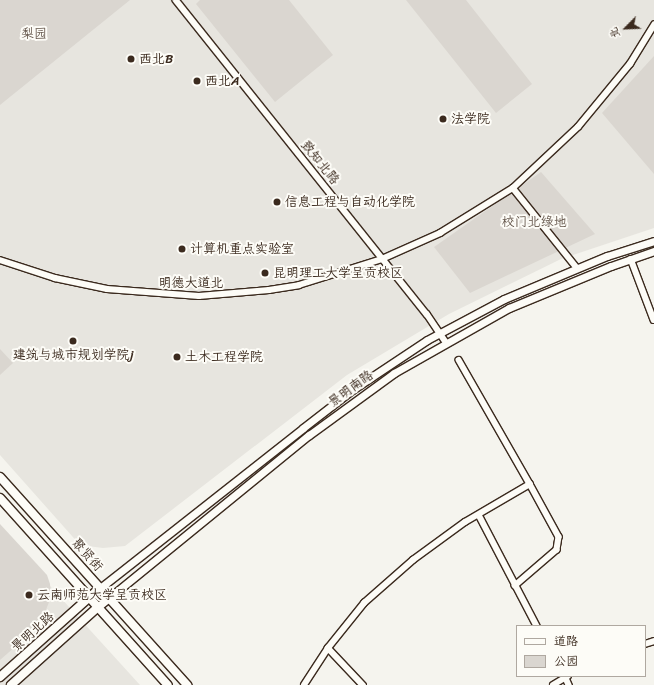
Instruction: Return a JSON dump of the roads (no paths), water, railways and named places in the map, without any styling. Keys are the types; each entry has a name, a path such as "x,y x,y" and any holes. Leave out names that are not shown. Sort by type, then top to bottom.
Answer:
{"main road":[{"name":"聚贤街","path":"0,477 187,685"},
{"name":"聚贤街","path":"0,498 99,606 168,685"},
{"name":"景明北路","path":"0,678 100,588"},
{"name":"景明北路","path":"11,685 99,606"}],"street":[{"name":"致知北路","path":"176,0 446,342"},
{"name":"明德大道北","path":"0,260 90,286 199,296 299,285 382,259 440,233 513,188 578,127 630,64 654,25"},
{"path":"513,188 577,268"},
{"name":"景明南路","path":"100,588 352,390 440,333 504,299 577,268 654,241"},
{"name":"景明南路","path":"99,606 315,431 394,373 446,342 509,308 654,251"},
{"path":"631,259 654,320"},
{"path":"459,360 559,537 557,550 515,586"},
{"path":"304,685 328,648 369,598 413,560 479,514 530,484"},
{"path":"479,514 536,625"},
{"path":"328,648 363,685"},
{"path":"553,685 565,677"}],"place":[{"name":"西北B","path":"131,59"},
{"name":"西北A","path":"197,81"},
{"name":"法学院","path":"443,119"},
{"name":"信息工程与自动化学院","path":"277,202"},
{"name":"计算机重点实验室","path":"182,249"},
{"name":"昆明理工大学呈贡校区","path":"265,273"},
{"name":"建筑与城市规划学院j","path":"73,341"},
{"name":"土木工程学院","path":"177,357"},
{"name":"云南师范大学呈贡校区","path":"29,595"}],"park label":[{"name":"梨园","path":"34,34"},
{"name":"校门北绿地","path":"534,222"}]}
